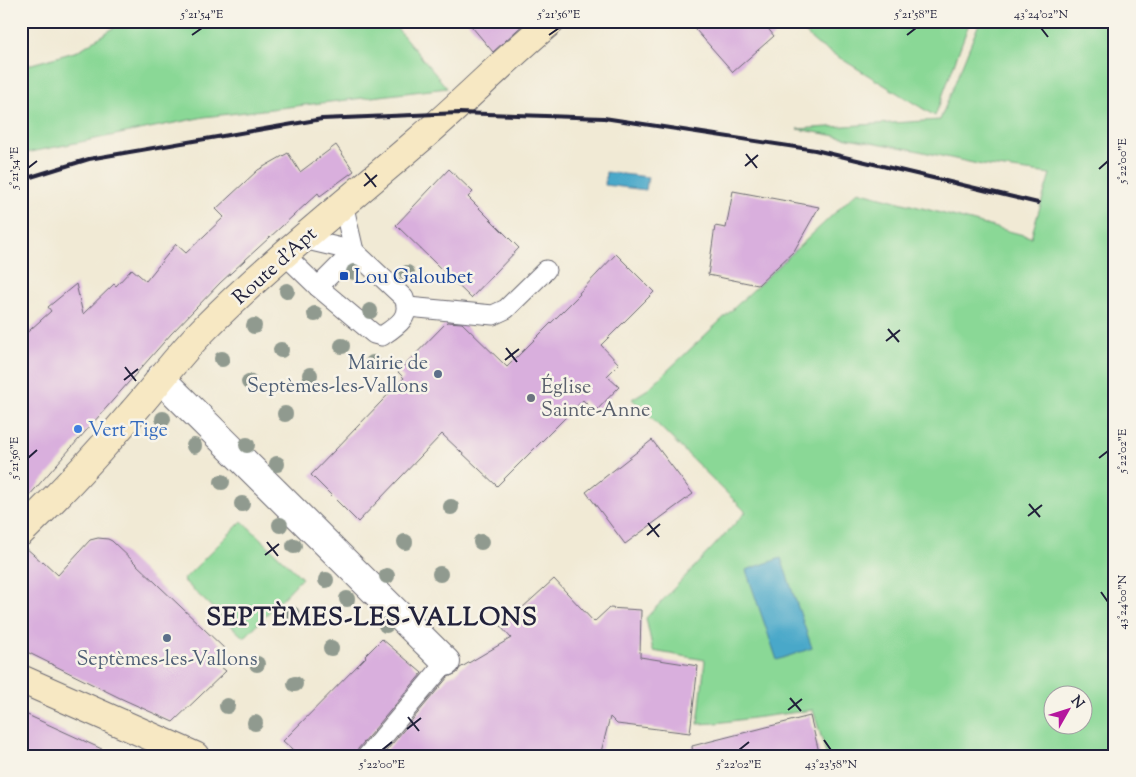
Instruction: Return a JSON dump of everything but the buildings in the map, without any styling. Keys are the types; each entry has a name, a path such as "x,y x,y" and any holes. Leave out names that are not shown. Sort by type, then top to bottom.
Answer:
{"main road":[{"name":"Route d'Apt","path":"21,532 74,479 132,414 160,378 232,301 343,203 420,139 515,51 551,21"},
{"path":"21,679 195,756"}],"street":[{"path":"160,378 446,662"}],"lane":[{"path":"294,247 318,287 374,334 382,336 390,331 406,315 408,307 404,298 354,251 343,203"},
{"path":"294,247 354,251"},
{"path":"318,287 354,251"},
{"path":"408,307 493,315 506,309 546,270"},
{"path":"367,756 446,662"}],"green space":[{"path":"124,21 391,21 447,88 204,117 21,154 21,67 78,51"},
{"path":"792,21 970,21 935,116 817,44"},
{"path":"980,21 1115,21 1115,756 827,756 813,710 698,724 705,660 653,651 646,618 746,512 632,399 648,389 858,191 1031,237 1050,174 982,165 910,149 797,129 940,120"},
{"path":"242,521 302,578 244,638 183,580"}],"water":[{"path":"606,172 648,177 646,190 605,185"},
{"path":"781,558 812,648 777,660 746,570"}],"railway":[{"path":"21,180 89,159 322,119 459,113 604,118 815,150 1038,203"}],"place":[{"name":"Lou Galoubet","path":"344,276"},
{"name":"Mairie de Septèmes-les-Vallons","path":"438,374"},
{"name":"Église Sainte-Anne","path":"531,398"},
{"name":"Vert Tige","path":"78,429"},
{"name":"Septèmes-les-Vallons","path":"167,638"}],"district":[{"name":"SEPTÈMES-LES-VALLONS","path":"372,616"}]}
